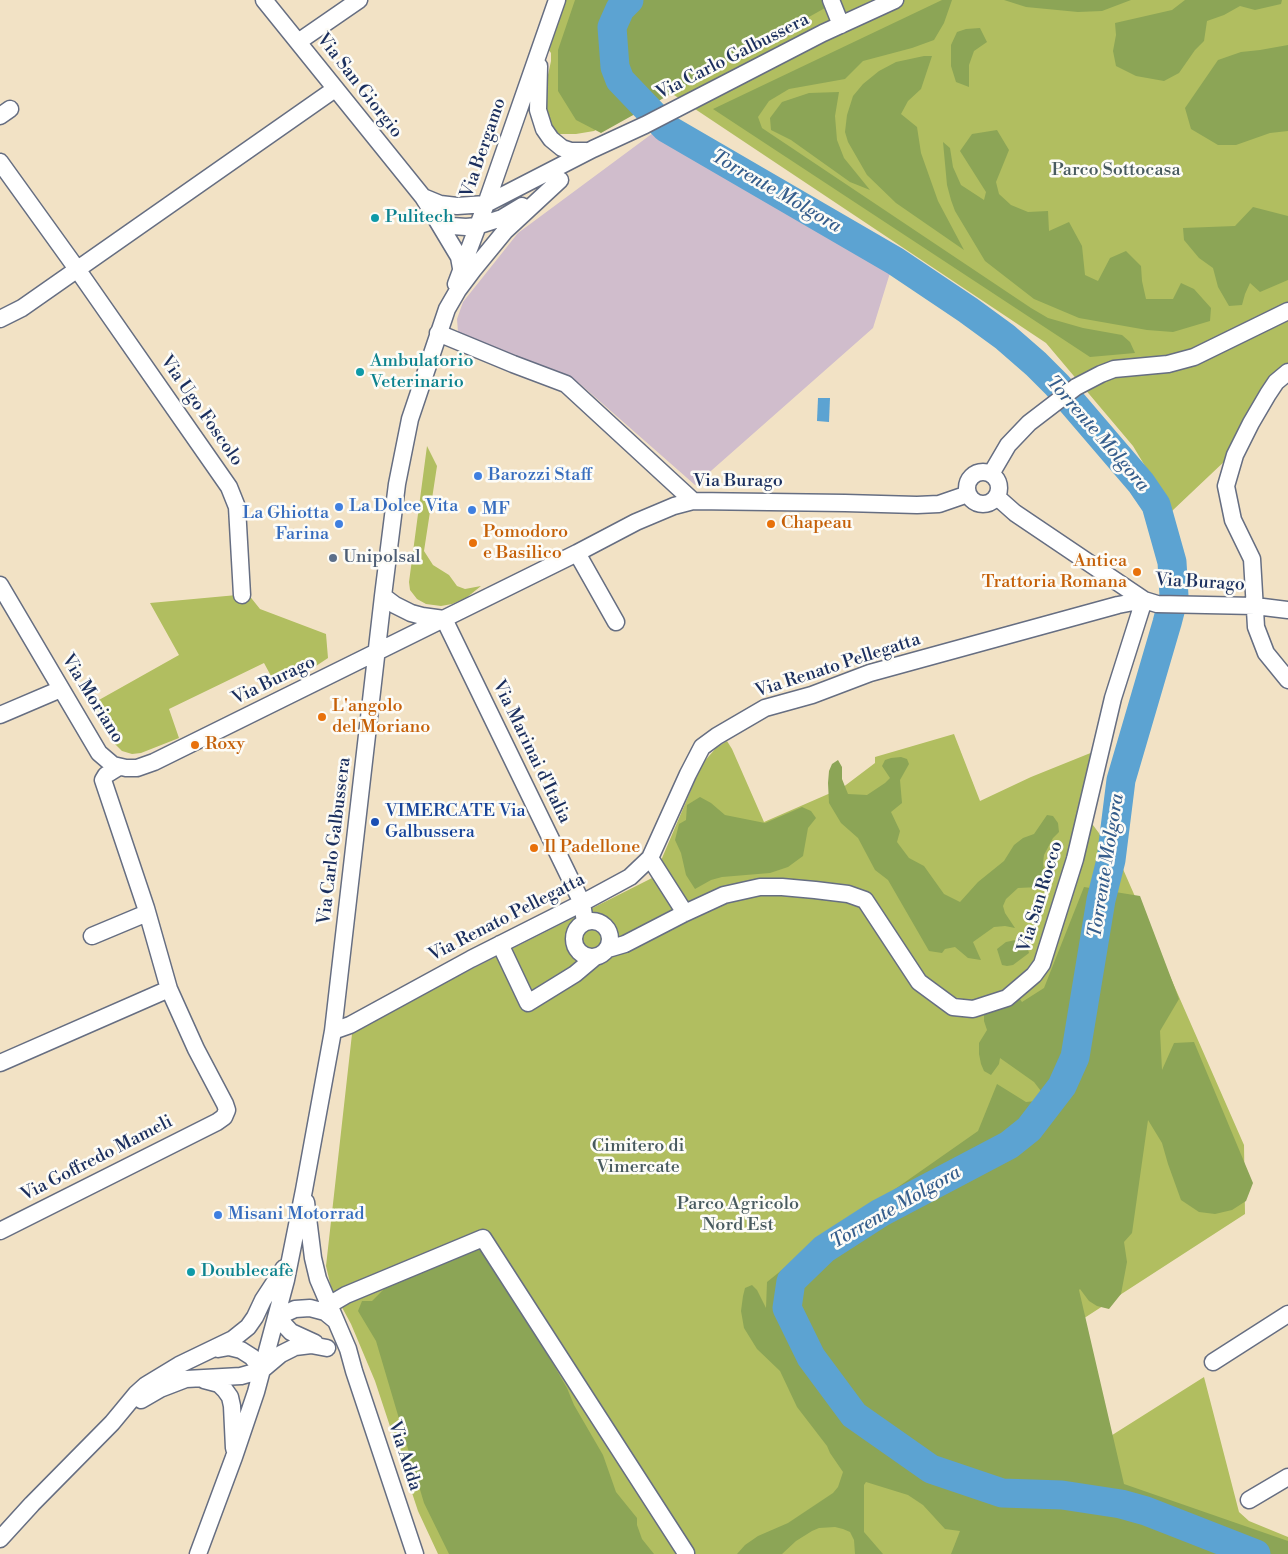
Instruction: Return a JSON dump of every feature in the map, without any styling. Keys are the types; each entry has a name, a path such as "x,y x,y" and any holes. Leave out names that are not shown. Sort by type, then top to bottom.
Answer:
{"street":[{"name":"Via San Giorgio","path":"264,0 422,198 454,247 459,257 461,268"},
{"path":"298,42 359,0"},
{"name":"Via Bergamo","path":"447,309 486,204 557,0"},
{"path":"831,0 841,25"},
{"name":"Via Carlo Galbussera","path":"477,226 502,218 645,126 694,99 895,0"},
{"name":"Via Carlo Galbussera","path":"540,46 538,110 544,128 554,142 565,150 578,152 593,149"},
{"path":"0,319 22,308 335,89"},
{"name":"Via Carlo Galbussera","path":"486,204 593,149 645,126"},
{"name":"Via Ugo Foscolo","path":"0,162 229,487 237,507 242,595"},
{"name":"Via Carlo Galbussera","path":"198,1554 234,1458 262,1370 291,1258 304,1190 333,1031 397,484 410,419 447,309 473,270 505,231 560,180"},
{"path":"422,198 440,204 457,206 486,204"},
{"name":"Via San Giorgio","path":"433,213 443,222 452,226 477,226"},
{"path":"991,474 1008,445 1029,423 1076,387 1107,371 1168,364 1194,357 1288,311"},
{"path":"438,333 566,384 693,501"},
{"path":"1288,372 1276,382 1251,423 1235,456 1226,486 1233,520 1252,559 1256,628 1266,653 1288,680"},
{"path":"981,472 991,474 998,480 1000,488 997,497 990,503 982,504 974,501 968,494 968,485 972,476 981,472"},
{"name":"Via Burago","path":"119,767 137,768 154,762 636,522 674,506 693,501 845,502 917,505 938,504 968,494"},
{"name":"Via Burago","path":"997,497 1015,514 1150,602 1255,606 1288,610"},
{"path":"577,553 616,622"},
{"name":"Via Moriano","path":"0,585 99,753 108,762 119,767"},
{"path":"383,596 411,613 444,619"},
{"name":"Via Renato Pellegatta","path":"333,1031 350,1025 471,958 630,877 650,858 702,747 765,708 812,695 870,673 1118,605 1150,602"},
{"name":"Via San Rocco","path":"500,944 528,1004 575,974 601,954 685,913 724,895 760,887 782,886 848,894 865,900 920,982 953,1007 973,1009 1007,998 1034,975 1042,964 1075,859 1113,698 1150,602"},
{"name":"Via Marinai d'Italia","path":"444,619 582,903 585,922"},
{"path":"0,715 61,689"},
{"name":"Via Moriano","path":"119,767 106,775 102,780 148,913 169,989 196,1049 227,1110 224,1117 212,1124"},
{"path":"650,858 685,913"},
{"path":"92,936 148,913"},
{"path":"596,921 607,927 611,938 601,954 583,955 576,947 574,941 576,930 585,922 596,921"},
{"path":"0,1063 169,989"},
{"name":"Via Goffredo Mameli","path":"0,1230 212,1124"},
{"name":"Via Adda","path":"304,1190 314,1265 320,1286 348,1349 416,1554"},
{"path":"329,1304 346,1295 483,1238 686,1553"},
{"path":"0,1539 146,1385 198,1355 233,1339 248,1327 263,1300 291,1258"},
{"path":"277,1317 295,1309 310,1308 325,1312 336,1321"},
{"path":"1213,1362 1288,1314"},
{"name":"Via Adda","path":"277,1317 293,1334 341,1356 354,1371"},
{"path":"112,1423 142,1399 180,1381 194,1378 241,1376 262,1370 280,1354 295,1346 311,1345 327,1348"},
{"path":"198,1355 221,1348 234,1348 250,1356 262,1370"},
{"path":"194,1378 217,1384 230,1397 234,1458"},
{"path":"1249,1500 1288,1476"}],"shaded area":[{"path":"653,133 890,273 873,328 695,485 579,383 458,332 457,319 463,302 518,233"}],"green space":[{"name":"Parco Sottocasa","path":"565,0 1288,0 1288,364 1277,371 1228,458 1172,511 1133,446 1046,343 668,91 594,131 559,134 554,130 543,112 543,98 551,61 551,53 548,49"},
{"path":"575,0 823,0 825,8 601,133 576,120 558,91 558,50"},
{"path":"942,0 952,0 944,23 934,40 863,61 845,79 789,89 769,101 758,117 762,128 1031,308 1048,318 1083,328 1122,335 1130,342 1135,353 1090,357 713,109"},
{"path":"1004,0 1131,0 1102,11 1078,12 1026,7"},
{"path":"1185,0 1282,0 1281,4 1255,10 1240,6 1224,15 1207,21 1204,41 1195,50 1179,73 1164,81 1136,76 1116,66 1113,51 1116,35 1115,23 1172,10"},
{"path":"980,28 987,42 974,51 969,65 969,87 956,82 951,66 951,45 957,32"},
{"path":"1288,45 1288,131 1270,133 1236,145 1218,145 1191,129 1185,108 1218,60 1241,52"},
{"path":"932,56 921,89 908,101 901,114 917,127 921,153 938,201 964,250 896,203 867,175 848,142 845,132 847,115 853,96 863,84 879,71 896,62"},
{"path":"839,92 835,116 837,140 844,158 870,190 850,182 791,140 771,130 770,118 782,102 809,93"},
{"path":"997,130 1009,150 996,182 999,194 1011,205 1028,212 1048,211 1049,231 1069,222 1082,246 1085,275 1098,281 1110,258 1126,251 1141,266 1146,299 1173,299 1181,283 1194,289 1211,308 1210,321 1173,332 1147,330 1079,318 1034,299 985,261 955,211 951,200 947,185 943,142 950,148 953,167 961,185 984,200 986,192 960,151 972,134"},
{"path":"1253,207 1288,216 1288,280 1260,292 1250,283 1242,305 1229,306 1218,287 1213,268 1199,258 1184,240 1183,228 1235,226"},
{"path":"427,446 437,466 424,551 433,565 449,575 457,586 465,589 481,586 466,598 441,606 426,604 417,599 410,590 409,582"},
{"path":"248,594 260,609 326,634 328,658 277,687 264,663 169,709 179,738 141,753 132,754 122,751 110,739 90,705 179,655 150,603"},
{"name":"Parco Agricolo Nord Est","path":"954,734 980,801 1031,777 1093,752 1081,809 1119,860 1244,1145 1245,1214 1055,1337 1098,1444 1204,1377 1239,1512 1249,1521 1288,1537 1288,1554 438,1554 418,1511 375,1381 351,1324 331,1287 326,1266 352,1034 361,1025 654,877 702,764 716,748 727,741 764,822 842,788 875,763 875,757"},
{"path":"901,757 907,759 909,764 900,780 902,803 891,812 900,831 897,842 909,858 924,866 944,894 960,902 978,882 1004,861 1014,845 1023,838 1034,834 1047,815 1053,816 1058,823 1059,832 1053,838 1044,855 1043,864 1046,879 1039,887 1018,888 1006,899 1003,906 1005,913 1015,928 1005,926 994,927 973,942 981,960 968,958 955,947 945,949 942,953 929,951 888,880 875,870 858,838 841,823 829,803 829,771 832,764 838,760 842,767 842,779 848,794 867,795 890,778 882,766 885,760"},
{"path":"700,797 711,803 725,815 765,823 802,807 811,811 816,818 808,828 803,856 788,867 770,873 722,877 711,880 695,889 686,875 681,853 675,840 679,824 686,820 687,805"},
{"path":"1084,887 1140,896 1179,999 1160,1031 1162,1070 1174,1043 1194,1042 1253,1183 1246,1201 1232,1210 1215,1214 1199,1212 1181,1200 1162,1143 1148,1120 1132,1233 1124,1242 1127,1262 1121,1294 1109,1309 1097,1306 1089,1301 1079,1290 1124,1484 1288,1541 1288,1554 951,1554 960,1531 945,1529 923,1505 908,1495 866,1482 864,1485 864,1532 883,1554 855,1554 854,1540 850,1532 835,1527 819,1528 812,1531 796,1541 782,1554 737,1554 745,1545 758,1536 788,1523 833,1493 838,1487 843,1472 827,1446 797,1407 780,1371 757,1349 744,1328 741,1311 745,1288 752,1285 757,1290 766,1308 767,1282 798,1257 978,1131 997,1084 1026,1102 1037,1101 1044,1095 1034,1082 1000,1058 999,1064 991,1075 984,1071 979,1054 979,1043 987,1030 984,1021 984,1011 1017,995 1022,1002 1044,988"},
{"path":"1025,938 1029,953 1013,965 1002,965 997,949 1006,942"},
{"path":"483,1244 567,1388 574,1405 603,1455 616,1492 637,1518 637,1525 642,1539 654,1554 449,1554 424,1503 376,1341 358,1311 362,1301 372,1301 386,1287"}],"water":[{"path":"818,398 830,398 829,422 817,421"}],"waterway":[{"name":"Torrente Molgora","path":"629,0 620,9 612,27 615,67 620,80 666,128 895,261 1005,337 1057,385 1141,483 1156,505 1172,562 1174,596 1121,780 1111,860 1101,900 1075,1057 1062,1086 1029,1129 1009,1145 880,1213 824,1249 791,1281 787,1308 811,1357 854,1415 931,1469 1002,1493 1062,1495 1121,1504 1146,1511 1256,1554"}],"place":[{"name":"Pulitech","path":"375,218"},
{"name":"Ambulatorio Veterinario","path":"360,372"},
{"name":"Barozzi Staff","path":"478,476"},
{"name":"La Dolce Vita","path":"339,507"},
{"name":"MF","path":"472,510"},
{"name":"La Ghiotta Farina","path":"339,524"},
{"name":"Chapeau","path":"771,524"},
{"name":"Pomodoro e Basilico","path":"473,543"},
{"name":"Unipolsal","path":"333,558"},
{"name":"Antica Trattoria Romana","path":"1137,572"},
{"name":"L'angolo del Moriano","path":"322,717"},
{"name":"Roxy","path":"195,745"},
{"name":"VIMERCATE Via Galbussera","path":"375,822"},
{"name":"Il Padellone","path":"534,848"},
{"name":"Misani Motorrad","path":"218,1215"},
{"name":"Doublecafè","path":"191,1272"}],"park label":[{"name":"Cimitero di Vimercate","path":"638,1157"}]}
